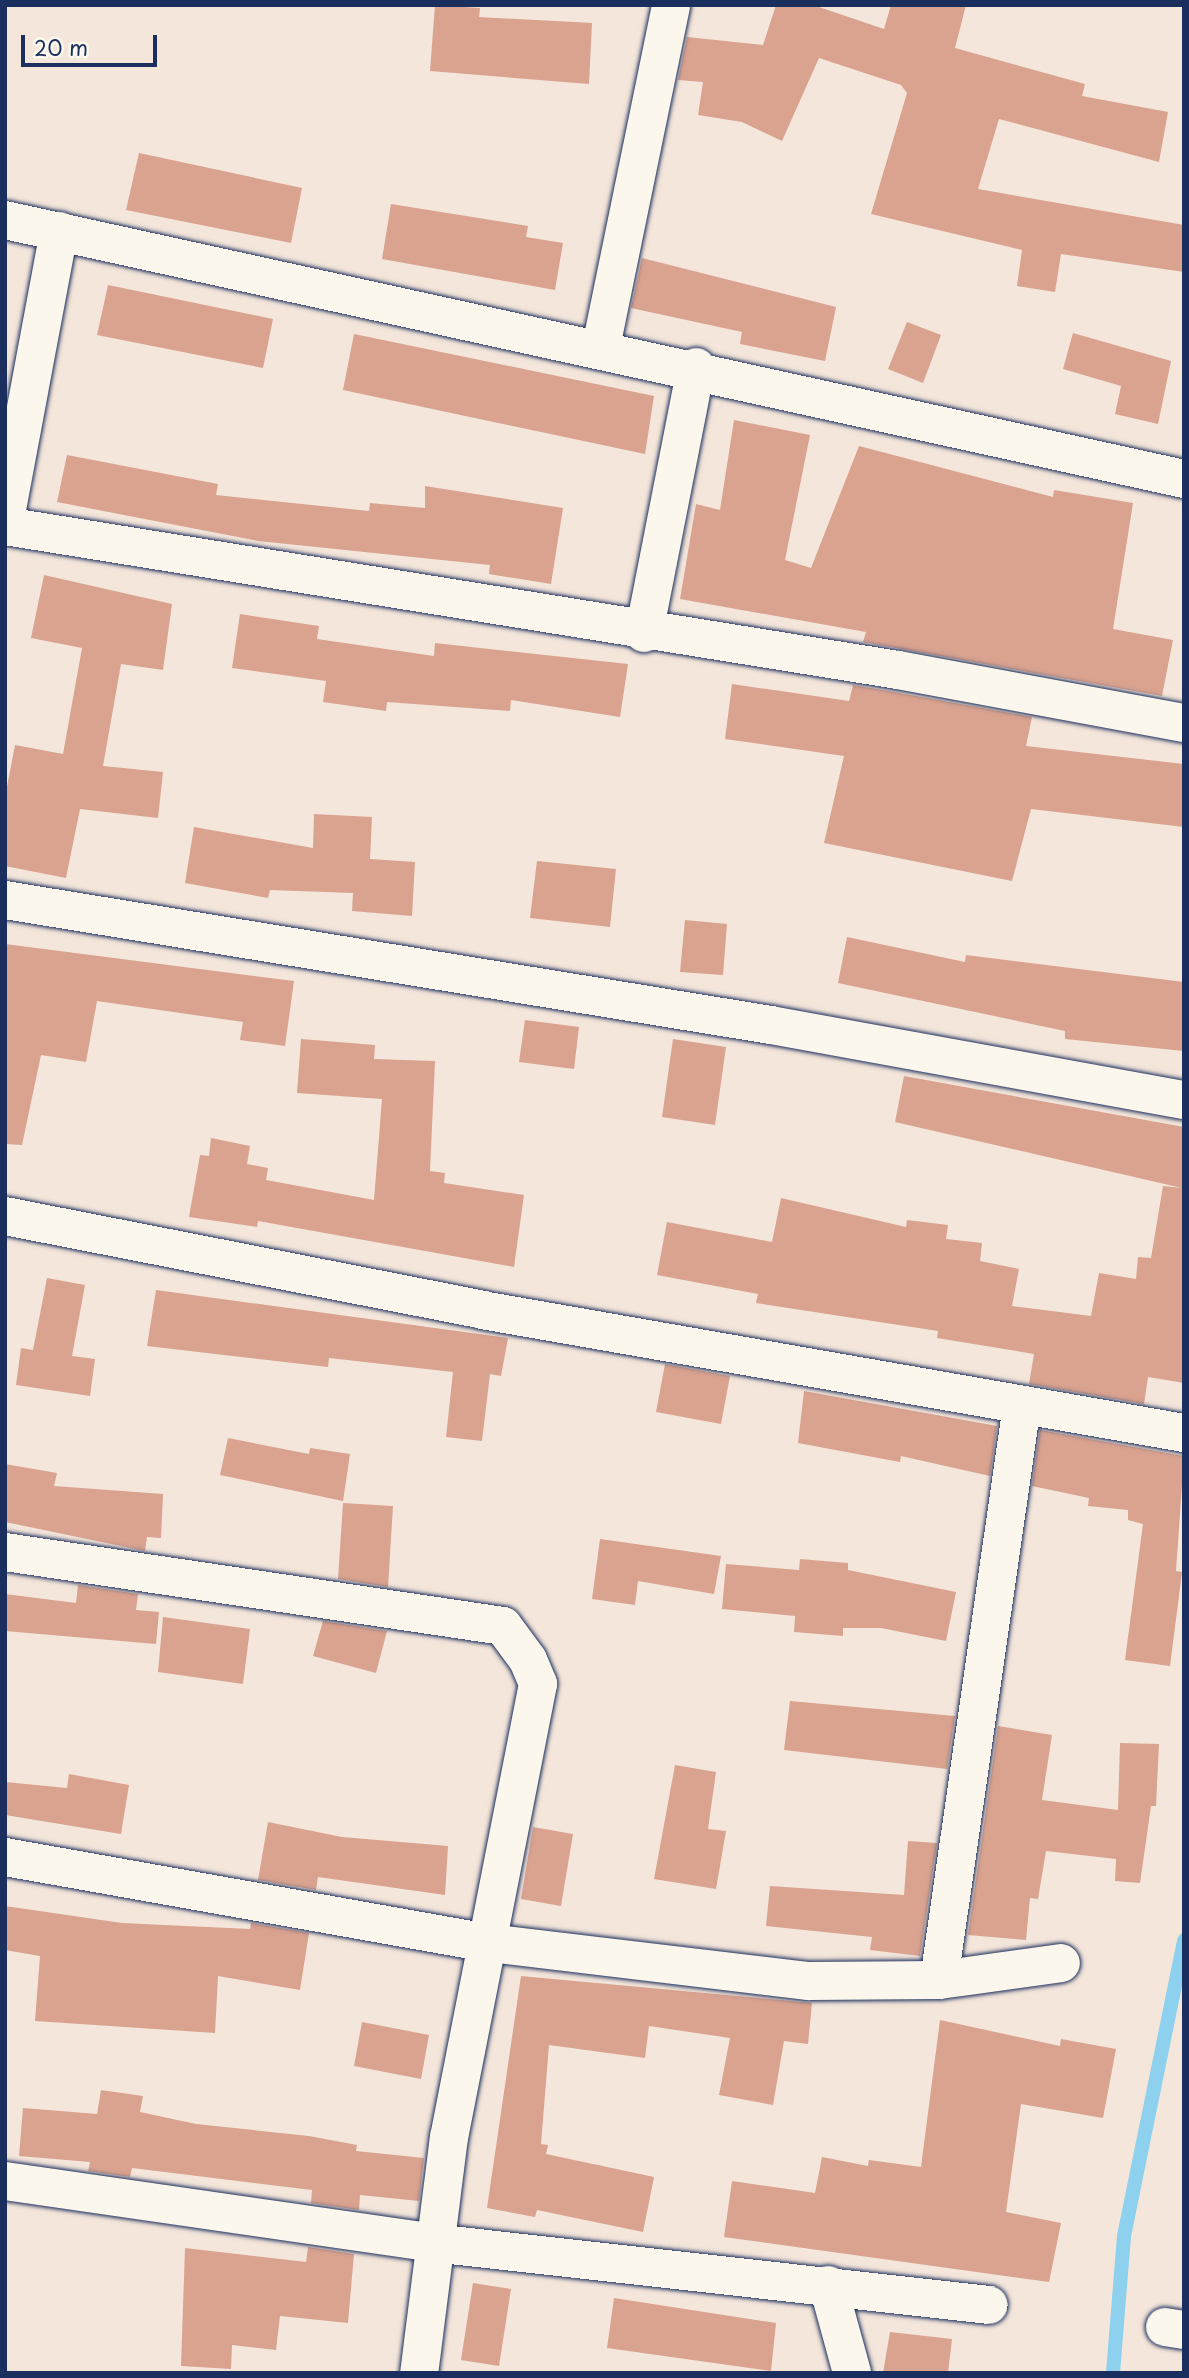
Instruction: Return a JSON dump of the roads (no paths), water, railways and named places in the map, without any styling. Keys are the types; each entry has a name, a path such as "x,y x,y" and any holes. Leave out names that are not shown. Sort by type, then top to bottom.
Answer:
{"street":[{"path":"601,347 671,5"},
{"path":"5,220 695,367 1184,479"},
{"path":"5,520 59,231"},
{"path":"644,633 695,367"},
{"path":"5,526 644,633 898,670 1184,723"},
{"path":"5,900 771,1025 1184,1100"},
{"path":"5,1216 482,1310 1184,1433"},
{"path":"939,1980 1022,1405"},
{"path":"5,1552 503,1626 538,1684 433,2243 419,2373"},
{"path":"5,1857 489,1943 808,1981 939,1980 1061,1963"},
{"path":"5,2181 433,2243 828,2284 989,2305"},
{"path":"828,2284 852,2373"}],"waterway":[{"path":"1113,2373 1124,2236 1184,1940"}]}
